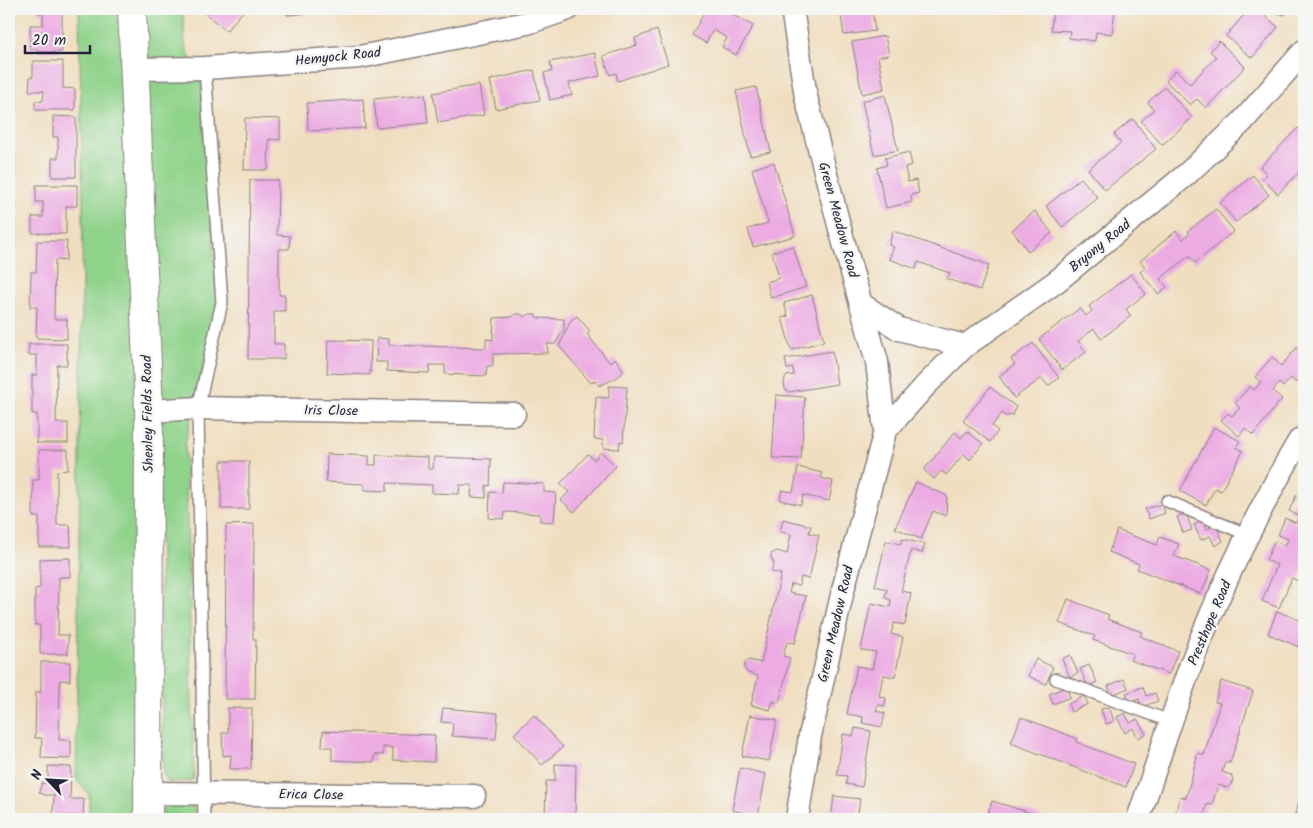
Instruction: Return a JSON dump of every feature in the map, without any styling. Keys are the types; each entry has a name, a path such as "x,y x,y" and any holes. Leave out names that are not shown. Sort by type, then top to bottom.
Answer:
{"street":[{"name":"Shenley Fields Road","path":"132,9 149,411 148,806"},
{"name":"Hemyock Road","path":"134,68 205,68 360,57 527,23 568,9"},
{"name":"Green Meadow Road","path":"792,9 806,97 877,362 886,431 842,590 810,736 798,819"},
{"name":"Bryony Road","path":"965,346 1057,281 1187,174 1242,122 1304,51"},
{"path":"861,304 899,329 965,346"},
{"name":"Green Meadow Road","path":"886,431 926,385 965,346"},
{"name":"Iris Close","path":"149,411 198,408 514,414"},
{"name":"Presthope Road","path":"1138,819 1198,646 1248,534 1274,484 1299,441 1304,437"},
{"name":"Erica Close","path":"148,806 203,794 474,796"}],"lane":[{"path":"204,819 198,408 222,302 205,68"},
{"path":"1167,501 1248,534"},
{"path":"1056,679 1172,722"}],"green space":[{"path":"79,9 183,9 185,45 201,83 218,304 185,444 194,778 191,781 168,782 163,773 157,356 142,563 137,819 89,819 89,794 76,780 83,204"},
{"path":"166,805 192,805 195,819 163,819 163,810"}],"building":[{"path":"38,9 62,9 62,52 38,52 38,49 30,49 30,25 43,25 43,13 38,13"},
{"path":"200,9 245,9 226,31"},
{"path":"286,9 349,9 349,10 287,15"},
{"path":"706,9 722,9 753,26 736,55 722,47 727,38 713,30 706,43 692,35"},
{"path":"840,9 872,9 875,31 844,35"},
{"path":"1053,9 1115,9 1112,34 1096,32 1095,41 1069,38 1070,31 1051,30"},
{"path":"1249,9 1257,9 1278,27 1252,58 1226,36"},
{"path":"1267,9 1290,9 1284,15"},
{"path":"657,30 668,64 618,81 616,73 610,75 603,56 637,45 635,38"},
{"path":"885,36 889,55 878,57 884,89 862,94 852,42"},
{"path":"1219,41 1245,67 1206,108 1197,99 1190,105 1166,81 1176,70 1190,84 1216,57 1210,51"},
{"path":"595,53 600,76 569,83 572,95 550,100 544,73 552,71 550,62"},
{"path":"33,61 63,61 63,88 75,89 75,110 35,110 35,101 43,101 44,91 29,91 30,77 33,77"},
{"path":"534,70 540,100 496,109 490,80"},
{"path":"479,85 484,115 438,123 433,93"},
{"path":"756,87 771,152 750,156 736,91"},
{"path":"1165,87 1192,118 1162,145 1141,121 1154,110 1148,102"},
{"path":"425,94 428,123 377,128 374,99"},
{"path":"885,95 898,150 874,155 862,101"},
{"path":"363,99 365,128 308,131 307,103"},
{"path":"53,116 76,117 76,177 52,177 52,158 58,158 58,137 53,137"},
{"path":"245,118 280,119 280,140 269,139 268,170 244,170"},
{"path":"1133,119 1156,149 1105,190 1088,169 1121,143 1114,134"},
{"path":"1298,128 1304,134 1304,167 1278,194 1262,179 1267,174 1260,167"},
{"path":"909,152 912,165 905,167 908,182 916,180 919,193 911,195 912,202 886,208 877,168 887,165 885,158"},
{"path":"774,162 795,236 753,247 748,229 768,223 752,169"},
{"path":"1253,175 1269,195 1236,222 1220,203"},
{"path":"1081,178 1098,198 1062,227 1046,206"},
{"path":"250,180 278,180 277,235 290,236 289,249 279,249 279,295 285,295 285,311 274,311 274,344 284,344 284,359 248,359"},
{"path":"36,185 77,185 77,206 66,206 66,234 32,233 32,217 43,217 43,202 36,202"},
{"path":"1216,209 1234,231 1195,263 1189,256 1160,279 1167,287 1158,294 1140,272 1145,267 1140,261 1176,231 1183,239 1190,233 1188,231"},
{"path":"1035,211 1052,233 1028,251 1012,230"},
{"path":"893,231 989,265 980,290 947,279 950,273 918,262 916,269 889,259 894,247 889,245"},
{"path":"37,241 67,241 66,261 55,260 54,319 67,319 67,339 36,338 37,307 30,307 31,272 36,272"},
{"path":"793,246 806,287 771,298 767,282 779,278 772,252"},
{"path":"1131,274 1146,294 1126,309 1131,316 1101,339 1094,329 1078,341 1086,352 1062,370 1039,339 1080,308 1086,316 1092,311 1089,306"},
{"path":"812,295 824,341 791,350 782,318 788,316 784,303"},
{"path":"516,314 521,314 524,317 535,314 538,318 564,319 564,330 555,344 547,344 548,353 493,354 493,366 487,366 486,376 445,374 445,365 430,365 429,373 387,371 387,362 376,362 377,338 389,339 389,345 486,348 486,339 493,340 494,318 512,317"},
{"path":"577,316 590,331 587,334 610,363 615,358 624,371 616,378 599,386 596,380 591,383 559,346 571,320"},
{"path":"328,340 371,341 370,375 327,373"},
{"path":"1033,343 1059,378 1048,386 1042,378 1014,398 999,376 1015,364 1011,359"},
{"path":"29,344 67,344 67,365 57,365 56,423 68,423 68,443 37,443 37,414 32,414 32,375 37,375 37,355 28,355"},
{"path":"1298,346 1304,351 1304,373 1296,383 1291,378 1283,387 1279,383 1273,391 1282,399 1253,435 1245,428 1239,436 1221,420 1228,413 1232,416 1240,408 1235,403 1250,386 1254,390 1261,382 1255,377 1272,357 1281,366"},
{"path":"832,351 837,384 789,392 785,389 784,381 786,376 794,375 793,368 787,369 785,359"},
{"path":"609,386 627,387 623,442 620,441 619,449 603,448 603,440 594,439 596,397 609,398"},
{"path":"990,387 1016,407 1013,415 1006,416 1002,413 992,426 998,431 990,442 963,421"},
{"path":"776,395 805,397 801,459 772,458"},
{"path":"1214,427 1240,441 1236,447 1243,451 1221,491 1215,488 1206,505 1180,491"},
{"path":"967,431 983,444 970,460 964,454 946,475 941,471 934,479 924,470 955,432 961,438"},
{"path":"39,450 68,450 68,470 57,471 57,525 70,525 71,547 39,547 39,517 33,517 33,480 39,480"},
{"path":"601,452 616,466 574,512 561,500 569,492 560,484 588,454 594,460"},
{"path":"327,454 369,456 369,465 376,465 376,455 428,457 428,469 433,469 434,457 491,459 490,486 486,485 486,498 471,497 472,485 460,485 459,494 432,493 432,485 387,483 387,491 364,490 364,484 326,482"},
{"path":"221,461 249,461 249,509 221,509"},
{"path":"798,467 822,473 821,478 833,481 829,501 803,495 801,505 780,500 782,490 793,492"},
{"path":"503,482 544,484 544,492 556,493 554,522 540,521 540,514 505,512 504,519 489,518 490,492 502,493"},
{"path":"916,482 947,496 946,516 933,511 921,539 895,528"},
{"path":"1297,494 1304,498 1304,567 1298,581 1292,578 1279,608 1262,601 1277,565 1266,560 1275,541 1285,546 1288,539 1278,535 1285,518 1296,523 1299,516 1289,511"},
{"path":"1162,504 1165,513 1149,519 1145,509"},
{"path":"1186,513 1192,530 1183,533 1177,517"},
{"path":"783,519 811,526 809,533 819,535 809,579 801,577 799,586 791,584 789,593 806,596 795,643 787,642 783,656 790,658 779,703 773,701 770,710 751,705 758,676 748,673 744,668 745,662 749,660 761,663 781,574 771,572 774,563 771,554 777,551 787,554 791,534 780,532"},
{"path":"1203,520 1207,529 1216,525 1223,541 1215,546 1210,536 1201,540 1194,525"},
{"path":"254,524 253,639 256,639 255,699 225,699 226,525"},
{"path":"1117,530 1157,545 1160,537 1179,544 1174,556 1211,570 1201,594 1137,569 1139,564 1109,552"},
{"path":"902,539 925,544 922,553 911,550 901,591 911,593 905,625 894,623 891,634 903,637 895,677 883,675 879,696 886,698 885,706 878,705 876,711 885,713 882,727 862,723 863,717 847,714 857,666 872,669 876,652 861,650 871,603 890,607 891,600 885,598 887,589 875,586 886,541 901,544"},
{"path":"70,558 70,577 59,577 58,635 68,635 68,654 40,654 40,625 35,625 35,589 40,588 40,559"},
{"path":"1068,599 1109,615 1107,619 1142,632 1140,636 1178,651 1169,674 1130,660 1133,654 1093,640 1095,636 1059,623"},
{"path":"1277,611 1304,622 1304,649 1268,634"},
{"path":"1070,655 1078,673 1070,677 1062,659"},
{"path":"1036,659 1053,667 1046,684 1028,676"},
{"path":"41,662 70,662 70,681 60,680 59,740 71,740 71,759 41,758 42,738 35,738 36,692 41,692"},
{"path":"1089,665 1097,682 1088,686 1080,669"},
{"path":"1124,679 1128,688 1112,695 1108,686"},
{"path":"1221,681 1253,691 1230,763 1225,762 1222,772 1231,775 1232,783 1227,788 1218,785 1212,805 1207,804 1203,819 1174,819 1180,796 1186,798 1198,753 1204,755 1220,703 1215,702"},
{"path":"1066,687 1070,697 1053,704 1049,694"},
{"path":"1143,687 1146,696 1155,693 1158,701 1141,707 1139,699 1129,702 1126,693"},
{"path":"1084,696 1088,704 1071,712 1068,704"},
{"path":"1109,707 1114,721 1106,724 1101,709"},
{"path":"228,708 252,708 251,769 230,769 231,755 223,756 222,733 228,733"},
{"path":"443,708 498,713 496,739 452,736 453,723 441,722"},
{"path":"1125,713 1130,723 1137,719 1146,734 1138,738 1133,728 1125,733 1117,717"},
{"path":"534,715 563,747 542,765 514,734"},
{"path":"750,715 777,720 769,761 742,756"},
{"path":"1021,717 1078,739 1076,742 1134,764 1126,787 1011,743"},
{"path":"855,728 871,731 862,787 846,784 847,776 837,775 843,734 853,736"},
{"path":"323,731 435,735 434,762 393,760 393,748 383,747 383,755 374,755 374,762 332,760 332,747 322,747"},
{"path":"555,764 576,765 575,819 545,819 546,781 555,781"},
{"path":"48,766 71,767 70,799 84,799 83,816 53,816 54,795 44,795 39,792 42,783 48,783"},
{"path":"740,768 766,774 758,816 732,810"},
{"path":"1304,791 1304,819 1293,819 1300,801"},
{"path":"834,796 860,799 857,819 831,819"},
{"path":"992,801 1031,813 1046,819 986,819"}]}
